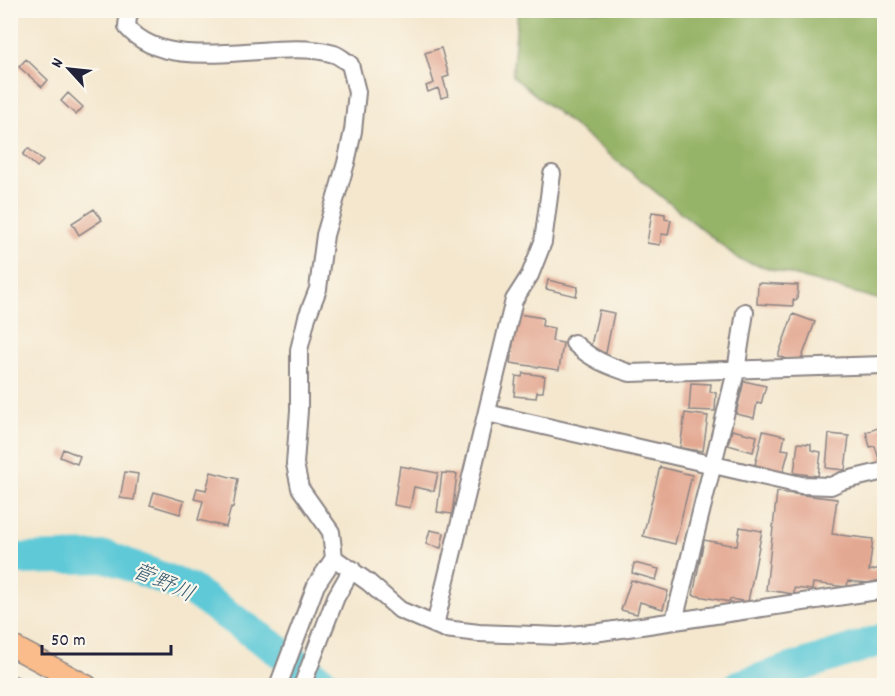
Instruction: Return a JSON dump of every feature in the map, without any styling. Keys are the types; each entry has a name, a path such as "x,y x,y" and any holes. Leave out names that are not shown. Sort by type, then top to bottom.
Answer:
{"main road":[{"path":"10,645 87,686"}],"street":[{"path":"131,10 127,27 135,36 155,45 189,54 306,50 336,54 350,64 357,92 353,131 325,235 318,289 307,317 299,350 299,410 295,464 300,488 332,532 334,558 316,585 278,686"},
{"path":"435,625 514,300 530,275 543,242 552,174"},
{"path":"674,621 736,370 745,312"},
{"path":"574,343 599,362 630,373 885,365"},
{"path":"487,413 801,485 831,486 842,481 885,471"},
{"path":"334,558 352,569 400,610 445,629 479,633 560,636 885,590"},
{"path":"302,686 336,597 352,569"}],"green space":[{"path":"518,11 884,11 884,301 740,260 512,76"}],"building":[{"path":"441,48 449,76 443,78 448,96 441,98 438,88 428,92 426,86 434,83 425,53"},
{"path":"26,59 48,80 42,87 19,67"},
{"path":"68,93 83,107 76,115 61,101"},
{"path":"28,148 43,161 37,167 23,155"},
{"path":"94,209 102,220 79,235 72,223"},
{"path":"652,212 665,214 665,219 671,220 668,235 662,234 660,245 647,243"},
{"path":"548,280 578,287 576,296 546,289"},
{"path":"758,283 798,285 797,300 793,300 793,306 757,304"},
{"path":"599,310 614,313 606,353 590,350"},
{"path":"518,314 543,318 542,326 554,328 552,341 563,343 559,370 510,363"},
{"path":"793,314 815,322 800,363 778,356"},
{"path":"523,373 545,376 543,392 537,392 536,398 514,396 516,376 522,377"},
{"path":"744,381 766,386 761,404 757,403 754,418 736,414"},
{"path":"691,383 711,384 710,392 716,393 715,411 689,410"},
{"path":"685,413 708,416 703,451 680,448"},
{"path":"884,426 884,464 881,465 875,446 870,447 866,432"},
{"path":"732,430 757,436 753,452 728,445"},
{"path":"763,431 785,436 782,449 789,450 783,472 755,465"},
{"path":"829,434 849,436 845,470 826,468"},
{"path":"798,443 811,444 811,450 821,452 818,476 794,473"},
{"path":"63,449 80,456 77,464 60,457"},
{"path":"400,466 438,473 434,491 414,487 410,508 394,505"},
{"path":"660,467 692,475 675,544 643,536"},
{"path":"125,472 138,474 134,500 120,498"},
{"path":"211,472 238,479 233,508 231,507 226,527 198,520 203,501 194,499 197,488 206,490"},
{"path":"442,473 457,474 452,514 437,512"},
{"path":"154,492 184,501 180,514 150,505"},
{"path":"777,492 837,499 832,534 873,539 869,571 884,567 884,579 868,583 848,581 847,587 813,583 812,590 794,588 794,594 766,590"},
{"path":"740,527 762,531 748,602 730,599 730,602 693,595 704,540 737,546"},
{"path":"430,530 444,533 441,548 426,544"},
{"path":"634,563 659,569 656,580 632,573"},
{"path":"631,580 668,591 663,609 640,602 637,614 621,610"},
{"path":"10,674 41,685 41,686 10,686"}],"waterway":[{"name":"菅野川","path":"10,556 17,559 108,557 190,589 329,686"},
{"name":"菅野川","path":"739,686 884,639"}]}
